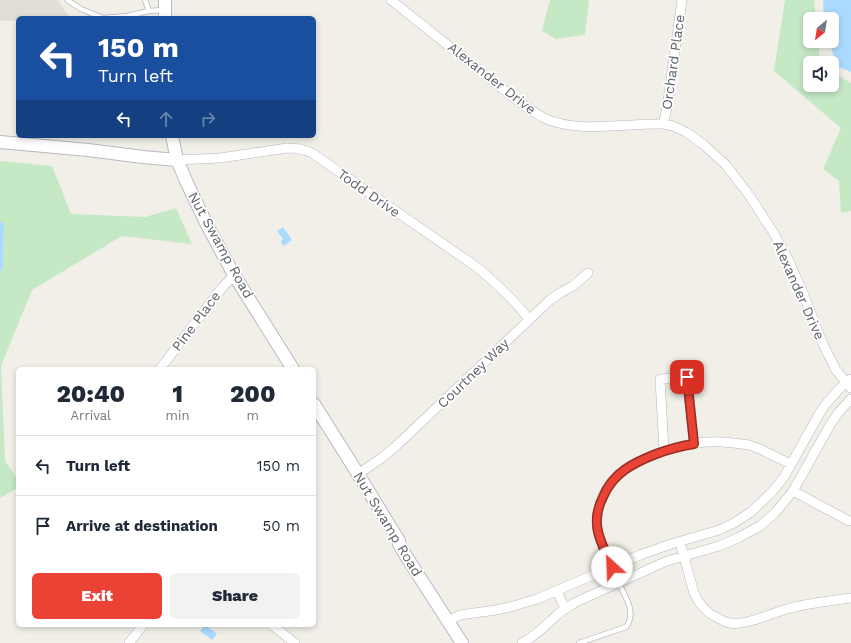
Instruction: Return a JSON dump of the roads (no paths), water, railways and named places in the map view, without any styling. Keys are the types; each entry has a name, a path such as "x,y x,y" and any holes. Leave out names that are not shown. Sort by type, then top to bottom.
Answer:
{"main road":[{"name":"Nut Swamp Road","path":"172,138 177,160 207,225 234,275 292,367"},
{"path":"0,142 177,160"},
{"name":"Nut Swamp Road","path":"316,407 399,541 399,544 406,556 462,643"}],"street":[{"name":"Alexander Drive","path":"391,0 535,113 559,123 576,126 663,124 673,126 686,132 704,144 726,165 749,195 773,232 788,259 822,342 836,370 849,383"},
{"name":"Orchard Place","path":"663,124 667,108 682,0"},
{"name":"Todd Drive","path":"177,160 220,158 287,148 306,150 478,268 500,288 529,319"},
{"name":"Courtney Way","path":"358,474 396,447 550,300 573,286 588,273"},
{"name":"Pine Place","path":"162,367 221,289 234,275"},
{"path":"664,451 660,379 687,377 694,444"},
{"path":"448,621 460,615 496,610 537,599 640,555 719,530 746,516 762,503 772,492 784,476 825,406 841,387 849,383"},
{"path":"522,643 542,630 565,609 576,602 667,561 711,549 738,538 760,526 781,506 793,491 830,425 838,413 851,399"},
{"path":"804,440 817,447"},
{"path":"619,583 598,530 598,508 605,492 615,477 627,468 643,459 664,451 684,445 705,442 749,445 790,464"},
{"path":"793,491 849,521"},
{"path":"708,533 711,549"},
{"path":"680,542 697,601 709,614 730,623 736,624 749,621 809,604 851,598"},
{"path":"557,591 565,609"},
{"path":"129,643 141,627"},
{"path":"275,627 295,643"}],"lane":[{"path":"67,0 81,9 98,16"},
{"path":"145,0 149,11"},
{"path":"127,16 165,9"},
{"path":"579,643 626,627 629,623 631,617 630,608 619,583"}],"water":[{"path":"823,0 851,0 851,72 839,67 839,56 834,56 831,48 839,48 839,12 824,12"},
{"path":"0,221 4,224 3,266 0,272"},
{"path":"283,227 292,240 284,246 282,245 281,241 283,239 277,231"},
{"path":"203,627 208,627 217,634 212,640 200,631"}]}
